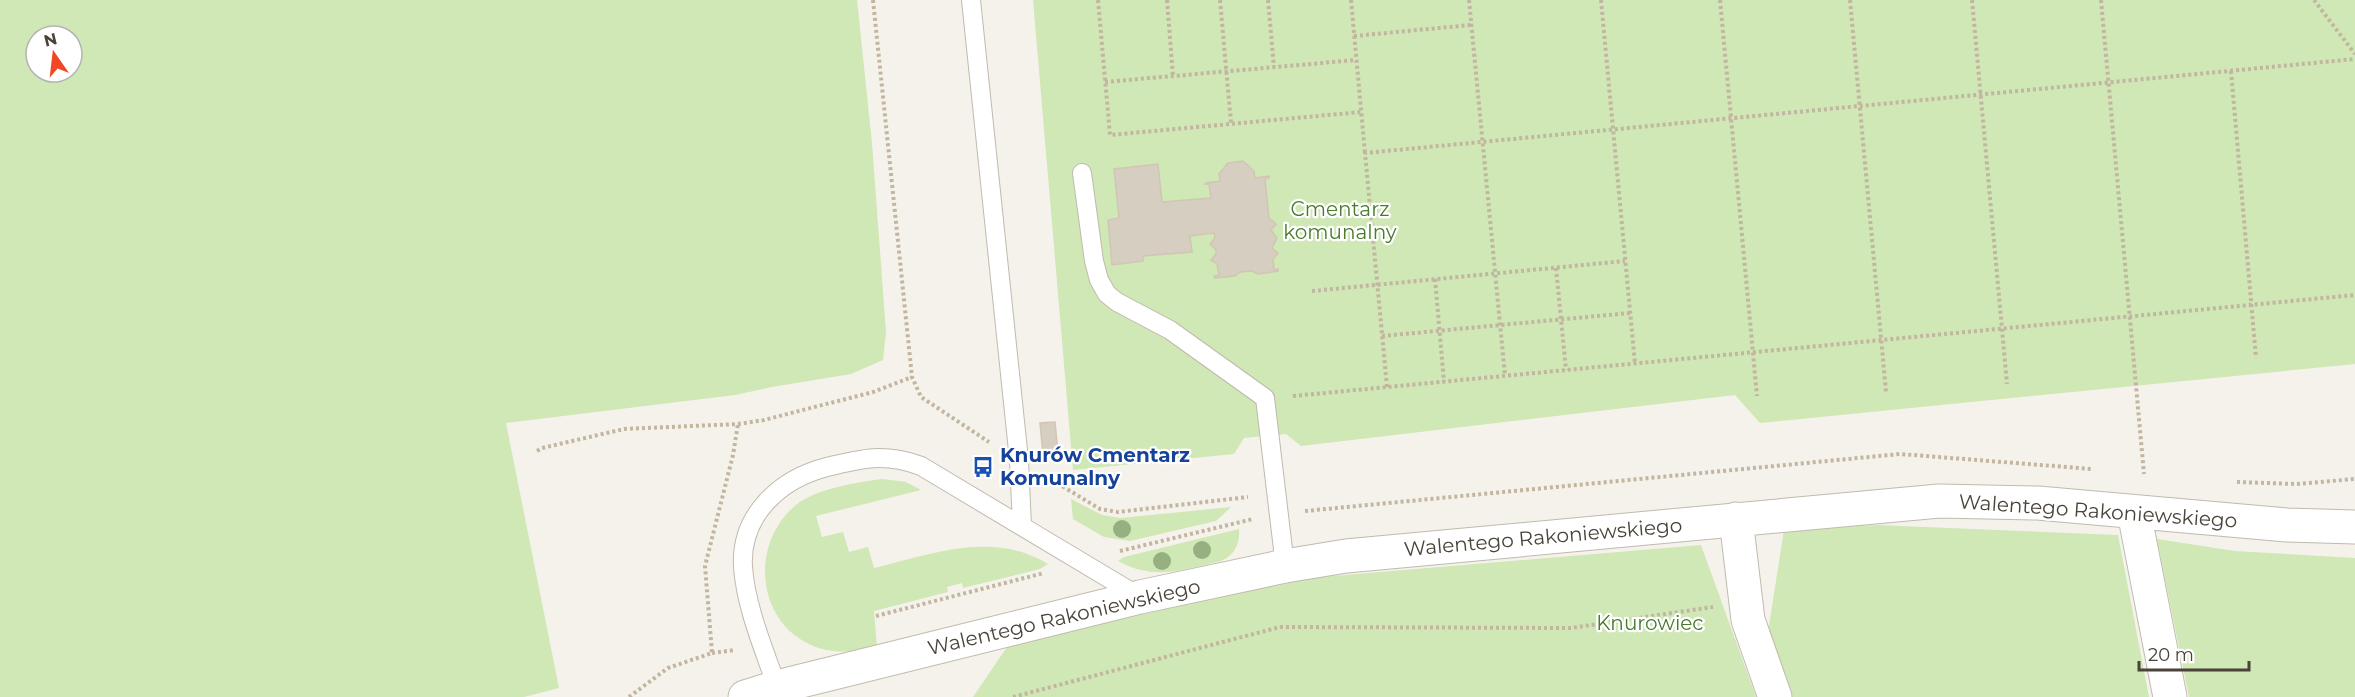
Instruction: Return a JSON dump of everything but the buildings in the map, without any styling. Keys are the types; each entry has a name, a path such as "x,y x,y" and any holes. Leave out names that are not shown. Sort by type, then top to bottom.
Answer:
{"street":[{"name":"Walentego Rakoniewskiego","path":"745,697 777,687 1140,597 1285,566 1367,554 1939,501 2038,503 2287,525 2355,527"},
{"path":"2134,512 2169,697"},
{"path":"1736,519 1748,620 1775,697"}],"lane":[{"path":"971,0 1019,460 1022,526"},
{"path":"1082,173 1094,261 1099,280 1107,294 1117,302 1170,330 1265,398 1285,566"},
{"path":"777,687 749,597 743,568 743,555 751,524 766,500 779,488 794,479 820,469 858,459 894,457 921,466 1140,597"}],"path":[{"path":"1098,0 1110,135 1361,112"},
{"path":"1167,0 1173,76"},
{"path":"1220,0 1231,123"},
{"path":"1268,0 1274,67"},
{"path":"1350,0 1387,387"},
{"path":"1469,0 1504,376"},
{"path":"1601,0 1635,364"},
{"path":"1720,0 1757,396"},
{"path":"1851,0 1886,392"},
{"path":"1972,0 2007,384"},
{"path":"2101,0 2145,474"},
{"path":"1365,153 2231,71 2355,57 2314,0"},
{"path":"1354,36 1471,25"},
{"path":"1105,82 1356,60"},
{"path":"2231,71 2256,358"},
{"path":"1312,291 1625,261"},
{"path":"1556,268 1566,370"},
{"path":"1435,279 1444,382"},
{"path":"1265,398 2355,295"},
{"path":"1382,336 1630,313"},
{"path":"537,452 542,448 624,429 738,424 873,392 912,377"},
{"path":"629,697 668,668 712,653 705,566 733,455 738,424"},
{"path":"2225,481 2296,484 2355,479"},
{"path":"1013,697 1280,627 1571,628 1746,602"}],"green space":[{"path":"0,0 857,0 872,143 886,332 883,360 851,374 735,395 506,423 559,688 524,697 0,697"},
{"name":"Cmentarz komunalny","path":"1033,0 2355,0 2355,364 1760,423 1735,395 1301,446 1286,434 1244,438 1234,454 1073,470"},
{"path":"883,479 906,482 921,490 816,516 822,537 843,532 849,552 868,547 874,568 940,552 984,547 1006,548 1027,554 1048,564 1040,569 963,588 962,583 947,587 948,592 874,611 877,647 843,652 826,650 809,644 791,632 778,617 769,598 765,579 766,558 771,539 781,521 804,499 837,487"},
{"path":"1071,499 1102,515 1121,518 1231,507 1216,521 1130,541 1104,537 1073,519"},
{"path":"1877,525 2118,535 2149,697 1790,697 1768,632 1784,530"},
{"path":"1239,529 1236,548 1230,556 1221,561 1181,570 1156,572 1144,571 1118,561 1124,557"},
{"path":"2157,539 2235,551 2355,558 2355,697 2189,697"},
{"name":"Knurowiec","path":"1701,545 1756,697 973,697 1007,647 1285,580"}],"place":[{"name":"Knurów Cmentarz Komunalny","path":"983,467"}]}
